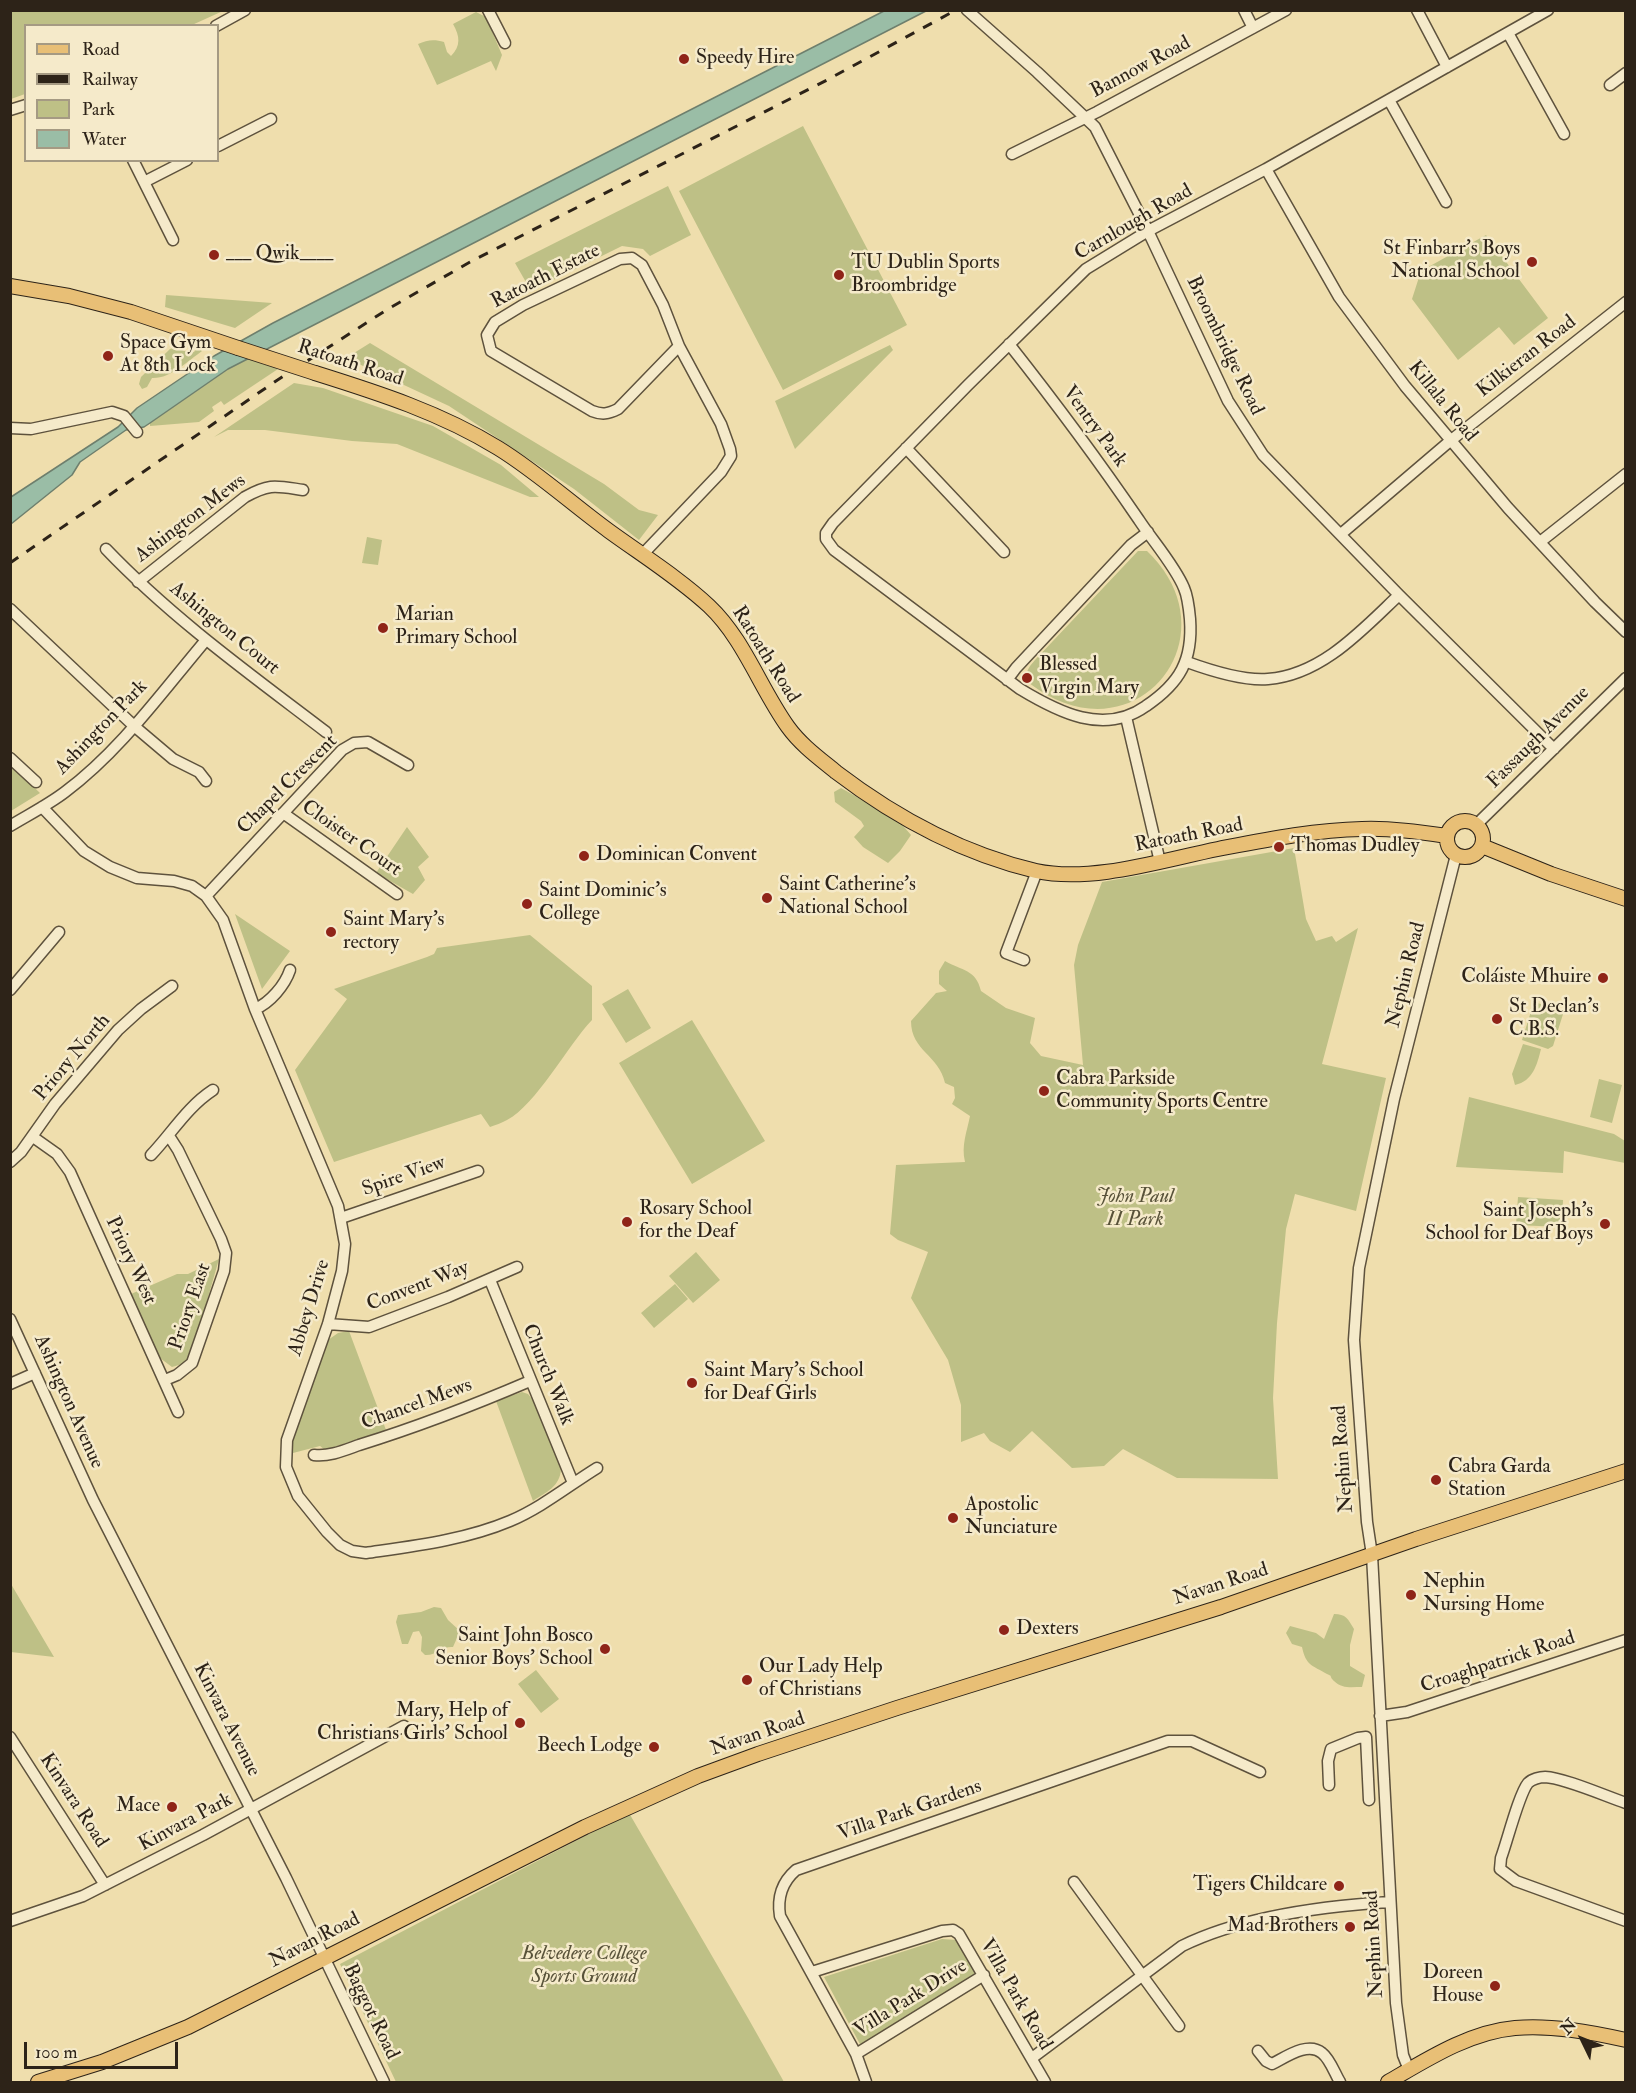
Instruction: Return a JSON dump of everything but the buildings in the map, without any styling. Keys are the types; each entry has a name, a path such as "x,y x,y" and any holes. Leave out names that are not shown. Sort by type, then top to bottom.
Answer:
{"main road":[{"name":"Ratoath Road","path":"10,286 69,296 123,310 414,405 495,446 684,585 721,619 787,725 804,746 876,800 930,831 985,854 1037,871 1065,875 1160,862 1276,838 1329,831 1389,830 1447,836"},
{"path":"1469,821 1477,824 1483,834 1482,846 1474,855 1463,857 1456,855 1448,846 1447,836 1450,828 1458,822 1469,821"},
{"path":"1482,846 1551,874 1626,899"},
{"name":"Navan Road","path":"38,2082 102,2062 188,2026 585,1827 698,1776 758,1754 1221,1607 1626,1471"},
{"path":"1388,2082 1458,2044 1512,2028 1563,2029 1626,2040"}],"street":[{"path":"219,24 245,10"},
{"path":"488,10 505,43"},
{"path":"1244,10 1253,28"},
{"name":"Bannow Road","path":"1012,154 1286,10"},
{"path":"1417,10 1447,67"},
{"name":"Carnlough Road","path":"825,539 832,523 1086,269 1148,231 1266,170 1548,10"},
{"name":"Broombridge Road","path":"968,12 1086,117 1103,140 1228,400 1263,455 1399,595 1554,748"},
{"path":"1508,33 1564,134"},
{"path":"1610,85 1626,73"},
{"path":"1389,100 1446,202"},
{"path":"219,145 271,119"},
{"path":"134,162 173,240"},
{"path":"144,182 183,162"},
{"name":"Killala Road","path":"1266,170 1339,297 1370,341 1450,441 1595,602 1626,632"},
{"name":"Ratoath Estate","path":"642,555 721,472 730,456 730,449 721,424 679,346 663,305 642,265 632,258 620,260 523,305 495,322 487,335 492,351 592,411 601,414 610,414 618,409 679,346"},
{"name":"Kilkieran Road","path":"1341,534 1450,441 1626,302"},
{"name":"Ventry Park","path":"825,539 834,550 1007,680 1039,701 1078,718 1104,720 1126,717 1164,694 1187,662 1191,632 1189,604 1185,588 1148,532 1049,395 1009,344"},
{"path":"10,429 31,429 112,412 124,416 137,432"},
{"path":"906,448 1004,552"},
{"path":"1540,542 1626,474"},
{"name":"Ashington Mews","path":"138,582 245,497 262,488 272,486 303,490"},
{"path":"1007,680 1131,545 1148,532"},
{"name":"Ashington Court","path":"106,549 138,582 206,640 326,732"},
{"path":"1187,662 1203,668 1247,677 1268,679 1287,675 1311,666 1330,655 1399,595"},
{"path":"10,609 134,726 173,759 199,772 206,781"},
{"name":"Ashington Park","path":"10,826 65,792 90,771 134,726 206,640"},
{"name":"Fassaugh Avenue","path":"1477,824 1626,678"},
{"path":"1126,717 1160,862"},
{"name":"Chapel Crescent","path":"206,896 342,750 354,743 368,742 408,765"},
{"path":"10,758 36,782"},
{"name":"Abbey Drive","path":"42,807 84,851 110,867 137,878 174,881 192,886 206,896 223,920 255,1009 341,1218 345,1258 328,1324 297,1410 285,1452 286,1467 298,1496 340,1545 352,1551 366,1553 472,1535 511,1521 539,1506 597,1468"},
{"name":"Cloister Court","path":"283,813 397,894"},
{"name":"Nephin Road","path":"1409,2070 1404,2061 1400,2034 1390,1902 1372,1555 1366,1522 1354,1340 1359,1268 1384,1140 1456,855"},
{"path":"1024,960 1006,953 1037,871"},
{"path":"10,990 59,932"},
{"path":"255,1009 270,999 287,978 290,970"},
{"name":"Priory North","path":"10,1162 33,1137 55,1104 118,1030 172,986"},
{"path":"151,1155 169,1136 186,1112 213,1090"},
{"name":"Priory East","path":"165,1380 177,1375 192,1363 224,1271 226,1259 221,1239 169,1136"},
{"name":"Priory West","path":"33,1137 57,1154 70,1172 178,1412"},
{"name":"Spire View","path":"341,1218 478,1171"},
{"name":"Convent Way","path":"328,1324 369,1327 490,1280 517,1267"},
{"name":"Church Walk","path":"490,1280 573,1483"},
{"name":"Ashington Avenue","path":"10,1319 93,1500"},
{"path":"10,1384 35,1373"},
{"name":"Chancel Mews","path":"314,1455 327,1455 374,1441 530,1381"},
{"name":"Kinvara Avenue","path":"93,1500 251,1809 324,1958"},
{"name":"Croaghpatrick Road","path":"1380,1716 1407,1712 1626,1640"},
{"name":"Kinvara Park","path":"10,1921 74,1900 105,1885 404,1726"},
{"name":"Kinvara Road","path":"10,1737 105,1885"},
{"path":"1329,1785 1328,1761 1331,1749 1366,1737 1369,1796 1385,1791"},
{"name":"Villa Park Gardens","path":"866,2082 856,2054 780,1916 778,1905 781,1891 785,1882 796,1870 1168,1741 1192,1741 1260,1772"},
{"path":"1626,1803 1564,1782 1545,1777 1536,1778 1529,1782 1523,1793 1500,1869 1516,1881 1626,1921"},
{"path":"1074,1882 1179,2026"},
{"path":"1032,2058 1182,1946 1216,1931 1287,1914 1390,1902"},
{"name":"Villa Park Road","path":"812,1972 942,1931 953,1930 959,1934 984,1975 1045,2082"},
{"name":"Baggot Road","path":"324,1958 384,2082"},
{"name":"Villa Park Drive","path":"856,2054 984,1975"},
{"path":"1258,2051 1266,2061 1272,2064 1300,2050 1312,2048 1323,2053 1340,2082"}],"green space":[{"path":"11,10 223,11 194,24 24,24 24,94 11,99"},
{"path":"476,12 486,17 502,55 496,71 491,61 437,85 418,44 431,40 444,42 451,56 457,48 458,41 453,24"},
{"path":"803,126 907,325 783,390 679,191"},
{"path":"668,186 691,235 650,256 643,249 622,246 531,291 515,263"},
{"path":"1486,235 1548,318 1514,345 1499,327 1458,360 1412,299 1421,271"},
{"path":"166,295 272,303 235,328 165,307"},
{"path":"370,343 604,484 639,510 658,515 639,540 574,489 449,406 346,358"},
{"path":"890,345 893,350 795,449 775,401"},
{"path":"198,347 202,351 185,364 165,376 152,378 147,387 142,389 139,384 141,377 170,349 194,352"},
{"path":"248,359 278,369 224,405 221,401 212,407 214,411 199,422 150,426 150,423 228,369"},
{"path":"294,383 323,388 433,426 501,465 539,497 530,497 397,444 265,430 228,430 214,437"},
{"path":"367,537 382,540 378,565 362,563"},
{"path":"1138,551 1147,551 1172,585 1181,619 1177,652 1161,680 1136,700 1104,709 1068,704 1029,683 1027,673 1033,663"},
{"path":"11,765 40,793 11,811"},
{"path":"841,788 898,820 911,835 888,863 863,847 854,837 864,826 861,821 835,802 834,792"},
{"path":"407,827 429,857 418,867 425,880 413,894 376,873"},
{"name":"John Paul II Park","path":"1294,848 1306,919 1316,941 1332,936 1336,942 1358,928 1322,1064 1386,1078 1356,1211 1295,1194 1286,1229 1277,1323 1273,1398 1278,1479 1177,1478 1123,1449 1104,1466 1072,1468 1032,1431 1010,1452 990,1441 984,1433 961,1442 961,1405 948,1360 911,1298 928,1252 898,1240 890,1234 896,1165 965,1162 964,1144 970,1116 952,1104 955,1098 954,1087 945,1083 937,1066 915,1039 912,1031 911,1021 936,993 947,991 939,984 939,971 945,961 972,974 981,991 1006,1008 1035,1018 1030,1043 1041,1056 1083,1065 1074,965 1078,945 1102,882"},
{"path":"235,914 290,951 262,989"},
{"path":"530,935 592,986 592,1020 529,1102 507,1120 490,1127 481,1114 334,1162 295,1070 347,999 334,989 427,957 434,954 437,948"},
{"path":"628,989 651,1028 626,1043 602,1004"},
{"path":"1534,1002 1564,1011 1553,1046 1548,1049 1522,1040"},
{"path":"692,1020 765,1141 692,1184 619,1063"},
{"path":"1523,1044 1541,1049 1530,1076 1515,1085 1512,1074"},
{"path":"1599,1079 1622,1085 1612,1123 1590,1117"},
{"path":"1469,1097 1614,1134 1625,1141 1625,1163 1564,1151 1563,1173 1456,1167"},
{"path":"1518,1197 1563,1200 1562,1227 1516,1225"},
{"path":"696,1252 720,1280 693,1303 669,1276"},
{"path":"219,1259 191,1357 186,1363 172,1367 160,1358 131,1294 177,1274 188,1274"},
{"path":"675,1284 688,1299 654,1328 641,1313"},
{"path":"349,1331 386,1430 325,1450 320,1446 293,1453 292,1443 328,1340 338,1333"},
{"path":"522,1392 528,1394 533,1400 561,1469 555,1485 533,1501 496,1401"},
{"path":"11,1584 54,1657 11,1652"},
{"path":"434,1607 441,1608 448,1620 460,1631 453,1647 425,1655 421,1651 422,1637 419,1631 413,1632 408,1644 402,1644 396,1622 398,1615 421,1612"},
{"path":"1334,1614 1346,1618 1354,1629 1350,1645 1350,1666 1365,1675 1362,1687 1337,1684 1330,1676 1310,1664 1305,1658 1302,1647 1292,1644 1286,1633 1290,1626 1316,1633 1324,1639"},
{"path":"536,1670 559,1699 541,1713 518,1684"},
{"name":"Belvedere College Sports Ground","path":"629,1813 784,2082 396,2082 340,1964"},
{"path":"942,1939 957,1940 978,1976 861,2046 824,1977"}],"water":[{"path":"884,11 926,11 228,369 144,427 126,430 80,462 72,475 11,524 11,497 118,427 137,408 214,356 273,323"}],"railway":[{"path":"10,563 276,381 388,309 470,262 827,80 956,10"}],"place":[{"name":"Speedy Hire","path":"684,59"},
{"name":"___ Qwik____","path":"214,255"},
{"name":"St Finbarr’s Boys National School","path":"1532,262"},
{"name":"TU Dublin Sports Broombridge","path":"839,275"},
{"name":"Space Gym At 8th Lock","path":"108,356"},
{"name":"Marian Primary School","path":"383,628"},
{"name":"Blessed Virgin Mary","path":"1027,678"},
{"name":"Thomas Dudley","path":"1279,847"},
{"name":"Dominican Convent","path":"584,856"},
{"name":"Saint Catherine's National School","path":"767,898"},
{"name":"Saint Dominic's College","path":"527,904"},
{"name":"Saint Mary's rectory","path":"331,932"},
{"name":"Coláiste Mhuire","path":"1603,978"},
{"name":"St Declan's C.B.S.","path":"1497,1019"},
{"name":"Cabra Parkside Community Sports Centre","path":"1044,1091"},
{"name":"Rosary School for the Deaf","path":"627,1222"},
{"name":"Saint Joseph's School for Deaf Boys","path":"1605,1224"},
{"name":"Saint Mary's School for Deaf Girls","path":"692,1383"},
{"name":"Cabra Garda Station","path":"1436,1480"},
{"name":"Apostolic Nunciature","path":"953,1518"},
{"name":"Nephin Nursing Home","path":"1411,1595"},
{"name":"Dexters","path":"1004,1630"},
{"name":"Saint John Bosco Senior Boys' School","path":"605,1649"},
{"name":"Our Lady Help of Christians","path":"747,1680"},
{"name":"Mary, Help of Christians Girls’ School","path":"520,1723"},
{"name":"Beech Lodge","path":"654,1747"},
{"name":"Mace","path":"172,1807"},
{"name":"Tigers Childcare","path":"1339,1886"},
{"name":"Mad Brothers","path":"1350,1927"},
{"name":"Doreen House","path":"1495,1986"}]}
